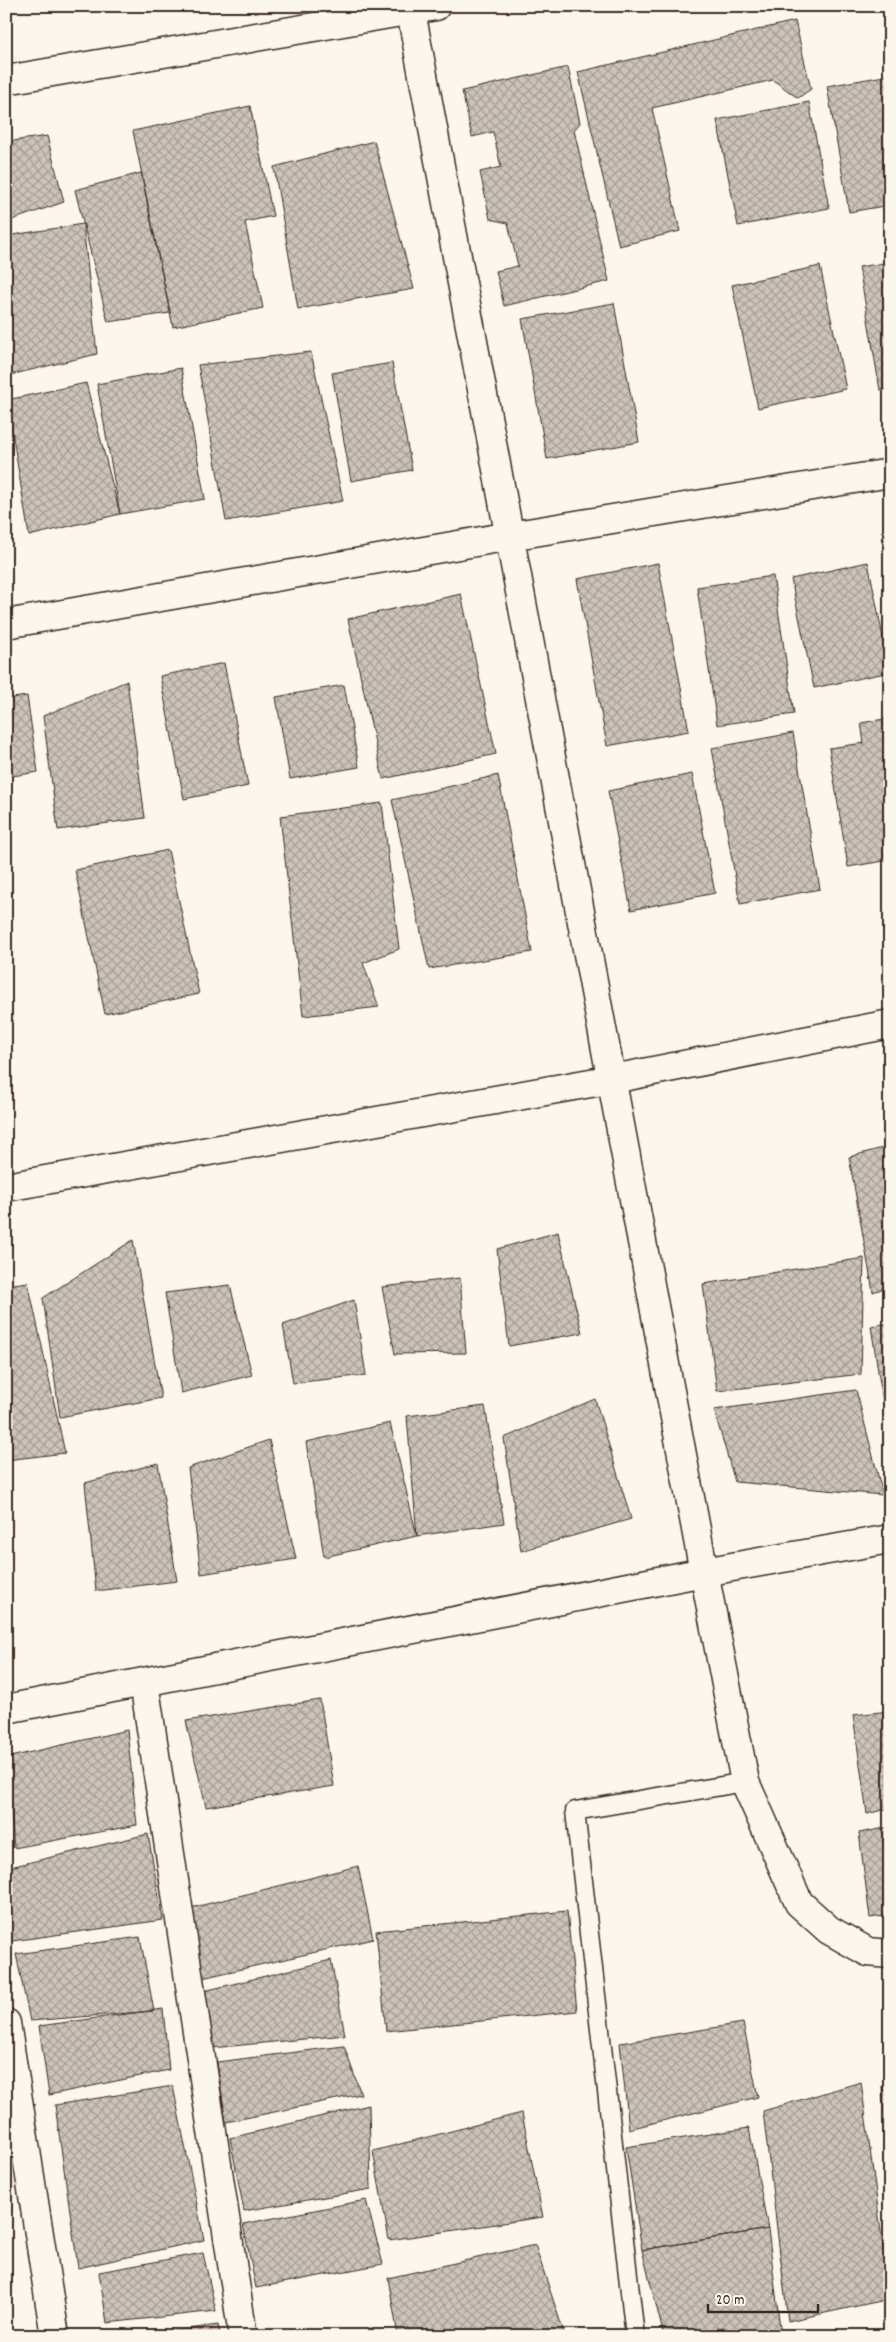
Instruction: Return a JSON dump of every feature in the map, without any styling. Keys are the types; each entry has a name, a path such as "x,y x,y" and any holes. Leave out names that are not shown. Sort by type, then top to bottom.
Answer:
{"street":[{"path":"6,80 419,8 510,536 745,1782 800,1903 829,1930 868,1952 890,1954"},
{"path":"6,624 510,536 890,473"},
{"path":"6,1187 613,1078 890,1024"},
{"path":"6,1709 704,1572 890,1539"},
{"path":"144,1682 243,2336"},
{"path":"6,2023 55,2336"}],"lane":[{"path":"635,2336 574,1811 745,1782"}],"building":[{"path":"795,21 811,89 798,98 773,80 652,108 680,231 619,246 578,72"},
{"path":"568,67 580,123 574,130 609,281 504,306 496,271 518,266 508,223 490,219 480,172 501,167 493,132 472,137 462,91"},
{"path":"890,75 890,205 849,212 827,86"},
{"path":"809,102 829,208 738,226 717,120"},
{"path":"250,106 273,216 245,222 263,308 173,327 133,131"},
{"path":"47,136 64,202 6,222 6,142"},
{"path":"374,141 414,289 298,309 274,167"},
{"path":"141,173 170,313 108,322 75,190"},
{"path":"83,224 97,354 6,376 6,236"},
{"path":"890,262 890,389 880,390 859,267"},
{"path":"820,266 846,389 758,408 732,285"},
{"path":"614,303 639,442 547,459 522,319"},
{"path":"311,352 343,501 226,521 198,365"},
{"path":"392,363 412,470 351,481 332,373"},
{"path":"181,368 205,499 120,514 97,384"},
{"path":"86,383 120,514 29,536 7,400"},
{"path":"868,562 890,672 814,688 791,579"},
{"path":"658,563 689,731 607,746 577,579"},
{"path":"773,576 794,714 717,725 697,587"},
{"path":"461,594 496,754 383,779 348,619"},
{"path":"224,663 248,786 184,799 160,676"},
{"path":"127,681 145,818 58,830 43,716"},
{"path":"344,685 359,767 290,779 276,697"},
{"path":"27,696 38,772 6,777 6,699"},
{"path":"890,718 890,860 848,867 829,748 864,743 861,723"},
{"path":"793,733 820,889 740,904 712,748"},
{"path":"692,774 715,893 631,910 608,791"},
{"path":"498,775 532,952 429,969 392,800"},
{"path":"382,803 399,949 363,963 379,1007 303,1016 280,816"},
{"path":"168,850 199,994 105,1014 75,870"},
{"path":"890,1146 890,1286 873,1292 849,1157"},
{"path":"558,1232 582,1333 509,1346 497,1249"},
{"path":"133,1240 161,1398 60,1417 43,1298"},
{"path":"864,1258 861,1374 717,1391 703,1284"},
{"path":"460,1278 466,1353 395,1354 382,1287"},
{"path":"28,1282 65,1453 6,1460 6,1285"},
{"path":"230,1285 252,1375 181,1393 165,1293"},
{"path":"354,1300 366,1375 293,1383 283,1325"},
{"path":"890,1323 890,1447 871,1326"},
{"path":"856,1390 883,1495 735,1482 714,1410"},
{"path":"595,1399 631,1519 521,1551 504,1438"},
{"path":"485,1406 504,1523 417,1536 407,1416"},
{"path":"390,1423 417,1536 324,1557 306,1442"},
{"path":"269,1440 296,1559 201,1574 188,1468"},
{"path":"158,1463 177,1581 96,1591 85,1483"},
{"path":"320,1700 334,1786 206,1807 186,1721"},
{"path":"890,1711 890,1808 867,1814 853,1715"},
{"path":"127,1730 137,1825 14,1848 6,1758"},
{"path":"890,1827 890,1915 870,1918 859,1833"},
{"path":"148,1834 163,1920 12,1941 6,1917 6,1868"},
{"path":"358,1866 373,1939 202,1978 187,1909"},
{"path":"567,1911 577,2011 386,2031 376,1931"},
{"path":"140,1937 154,2011 30,2021 16,1954"},
{"path":"331,1960 345,2035 212,2048 204,1991"},
{"path":"163,2009 169,2070 49,2095 39,2026"},
{"path":"743,2023 758,2097 629,2129 620,2043"},
{"path":"344,2046 361,2094 226,2122 217,2062"},
{"path":"861,2082 890,2299 788,2321 763,2111"},
{"path":"890,2084 890,2180 882,2086"},
{"path":"173,2086 204,2240 78,2268 55,2105"},
{"path":"369,2105 371,2189 244,2211 230,2138"},
{"path":"522,2113 543,2217 389,2240 373,2151"},
{"path":"749,2128 768,2229 642,2250 626,2147"},
{"path":"366,2200 383,2264 256,2288 243,2224"},
{"path":"768,2229 781,2336 664,2336 642,2250"},
{"path":"535,2245 565,2336 398,2336 388,2278"},
{"path":"203,2253 216,2311 107,2323 99,2272"},
{"path":"218,2325 221,2336 137,2336"}]}
